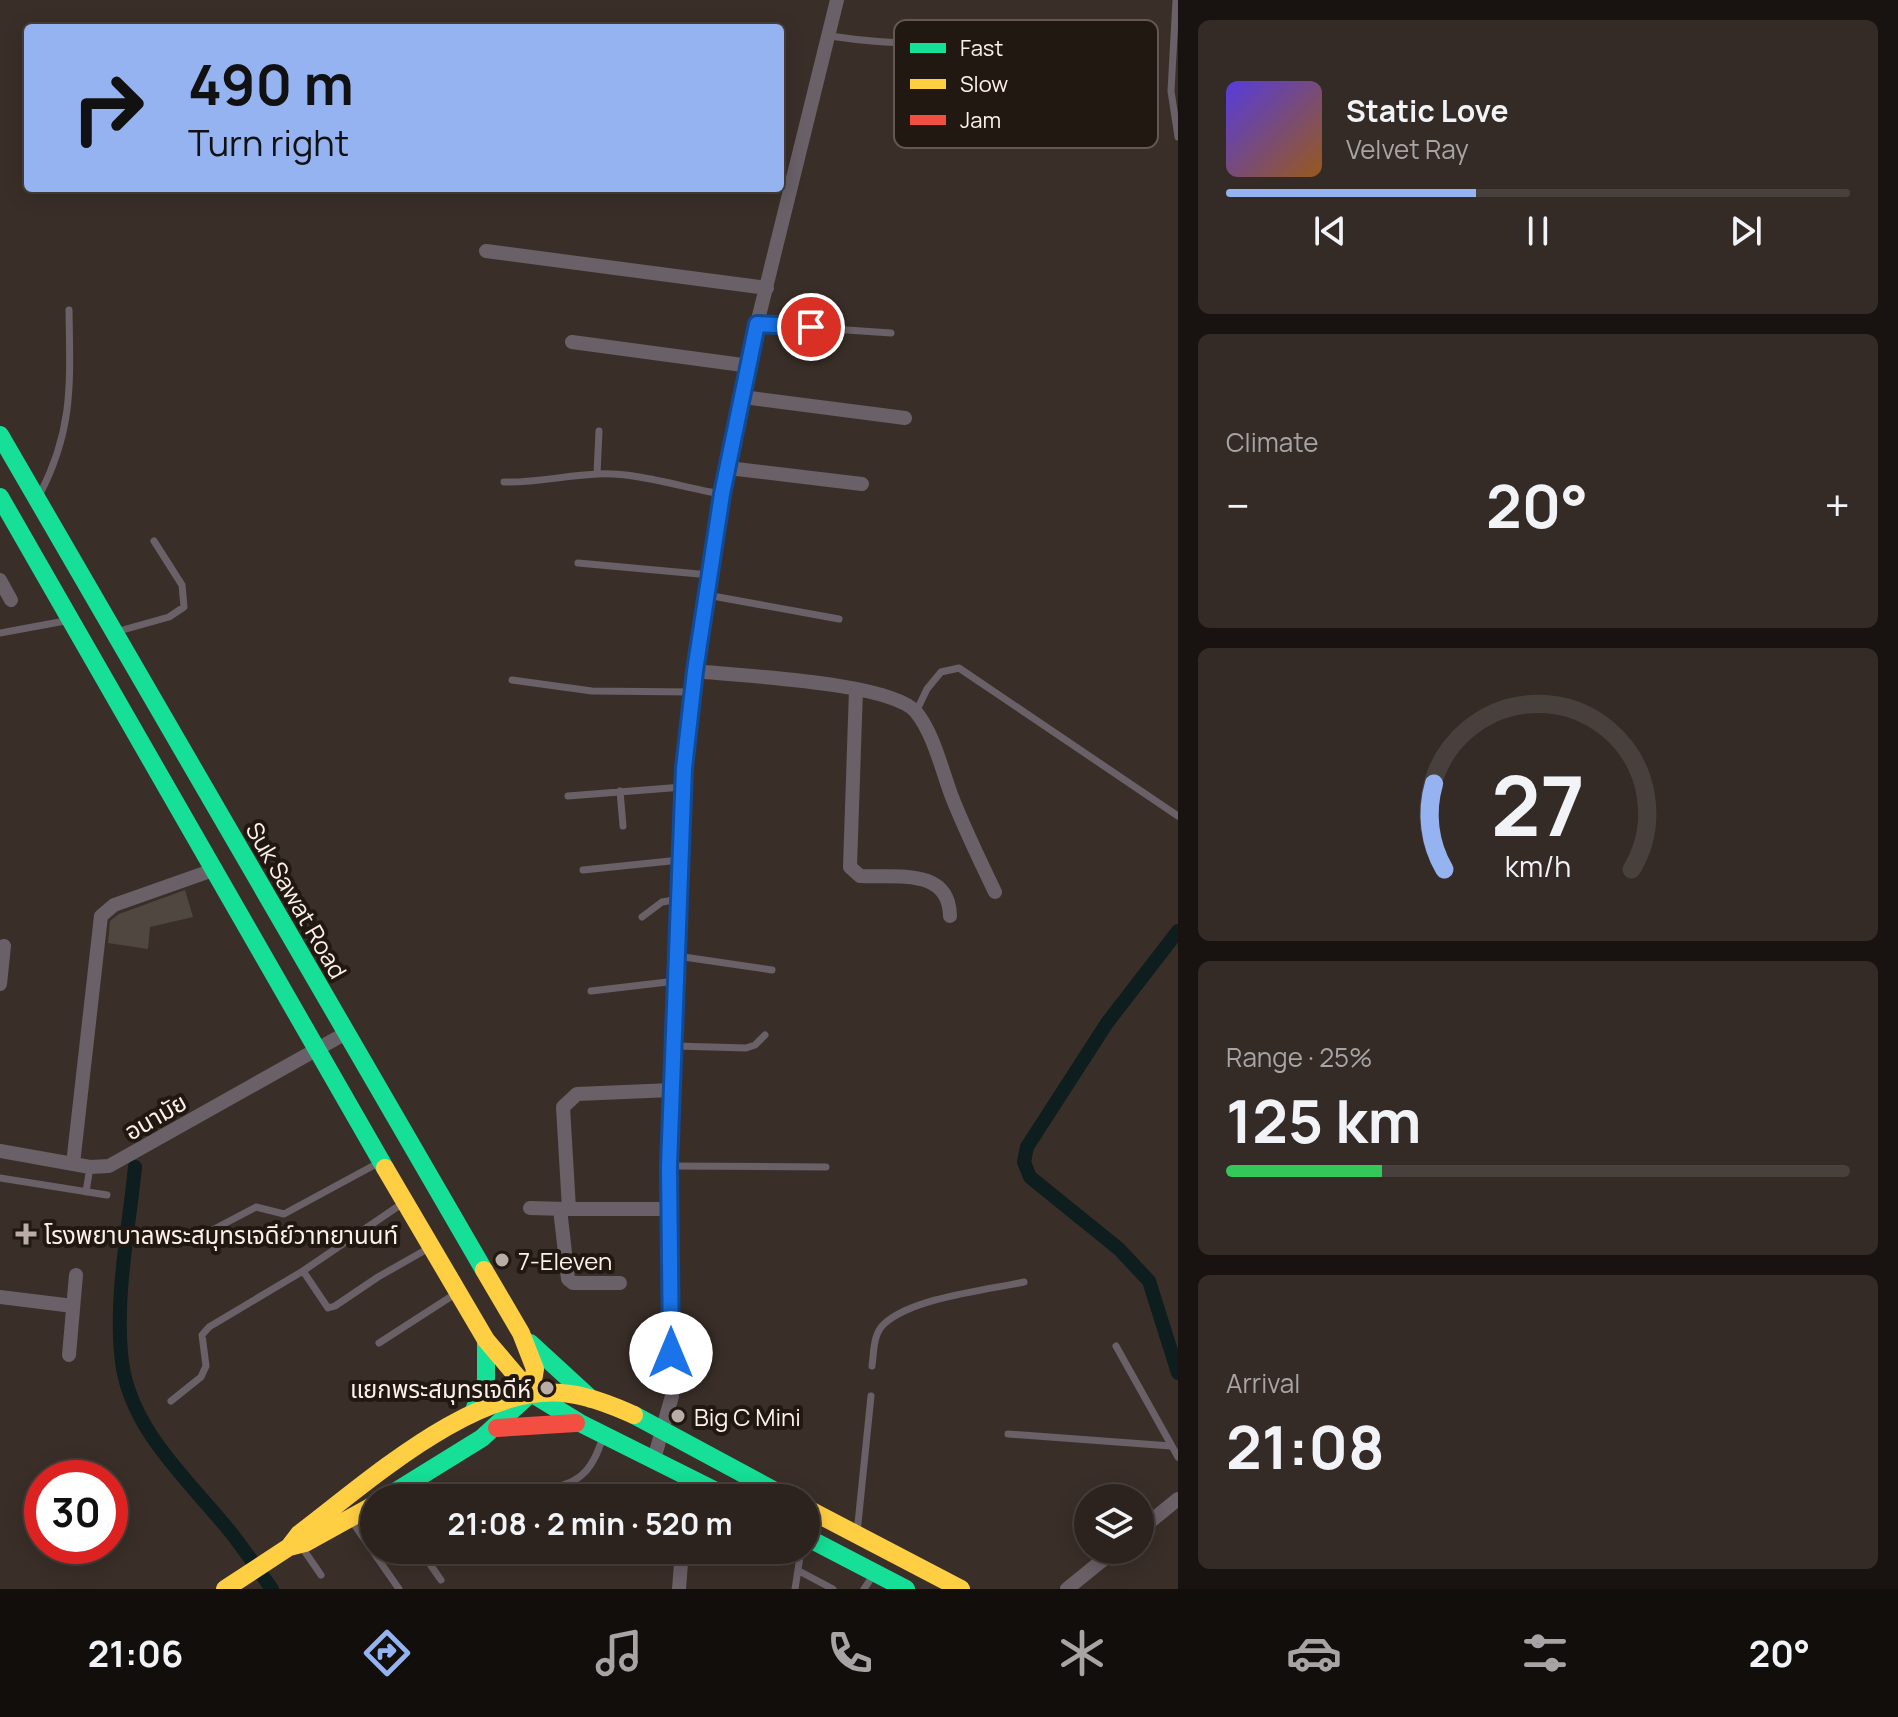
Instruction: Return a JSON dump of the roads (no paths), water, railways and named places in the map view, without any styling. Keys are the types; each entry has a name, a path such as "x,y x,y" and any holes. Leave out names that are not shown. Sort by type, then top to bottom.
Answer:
{"main road":[{"name":"Suk Sawat Road","path":"0,435 521,1333 535,1369 531,1393"},
{"path":"0,497 486,1340 531,1393 580,1423 703,1484"},
{"path":"521,1333 591,1399"},
{"path":"473,1413 486,1381 486,1340"},
{"path":"225,1589 298,1541 386,1470 473,1413 531,1393 553,1391 591,1399 761,1484"},
{"path":"408,1484 497,1428 515,1414 531,1393"},
{"path":"497,1428 580,1423"},
{"path":"386,1470 390,1484"},
{"path":"298,1541 360,1513"},
{"path":"820,1515 961,1589"},
{"path":"820,1544 906,1589"}],"street":[{"path":"654,1459 672,1396 669,1166 683,787 692,692 722,494 757,324 837,0"},
{"path":"486,251 767,288"},
{"path":"572,342 750,366"},
{"path":"743,397 905,418"},
{"path":"728,468 862,484"},
{"path":"0,580 11,600"},
{"path":"695,671 856,689 899,698 916,712 995,892"},
{"path":"856,689 850,867 860,876 923,879 937,885 950,899 950,916"},
{"path":"73,1164 101,916 114,905 216,869"},
{"path":"0,984 4,946"},
{"name":"อนามัย","path":"0,1151 90,1167 120,1162 346,1033"},
{"path":"620,1283 573,1283 568,1279 563,1107 577,1094 672,1090"},
{"path":"530,1208 670,1209"},
{"path":"69,1355 76,1275"},
{"path":"0,1297 73,1306"},
{"path":"687,1476 687,1484"},
{"path":"1154,1519 1178,1499"},
{"path":"679,1589 681,1564"},
{"path":"1067,1589 1098,1564"}],"lane":[{"path":"1176,0 1175,103 1178,137"},
{"path":"830,36 894,42"},
{"path":"37,500 59,457 70,401 69,310"},
{"path":"757,324 891,333"},
{"path":"597,474 599,431"},
{"path":"504,482 542,483 597,474 625,475 722,494"},
{"path":"114,632 169,617 184,607 182,585 154,541"},
{"path":"578,563 710,575"},
{"path":"707,595 839,619"},
{"path":"0,633 71,619"},
{"path":"916,712 927,689 941,672 959,668 1178,816"},
{"path":"512,680 592,691 692,692"},
{"path":"568,796 683,787"},
{"path":"620,791 623,826"},
{"path":"583,870 680,860"},
{"path":"642,917 662,902 679,899"},
{"path":"677,956 772,970"},
{"path":"591,991 676,981"},
{"path":"675,1046 746,1048 755,1045 765,1035"},
{"path":"201,1236 256,1207 284,1214 382,1161"},
{"path":"669,1166 826,1167"},
{"path":"86,1192 90,1167"},
{"path":"0,1178 107,1195"},
{"path":"171,1401 201,1377 206,1366 202,1335 209,1327 303,1271 405,1201"},
{"path":"303,1271 328,1308 431,1247"},
{"path":"872,1366 876,1336 884,1324 900,1315 925,1304 1024,1282"},
{"path":"379,1343 457,1293"},
{"path":"1116,1346 1178,1457"},
{"path":"857,1534 871,1396"},
{"path":"560,1484 587,1475 595,1463 604,1434"},
{"path":"1008,1434 1171,1446"},
{"path":"350,1518 399,1589"},
{"path":"298,1541 321,1575"},
{"path":"430,1564 441,1580"},
{"path":"795,1589 800,1564"},
{"path":"799,1571 833,1589"},
{"path":"864,1589 875,1573"}],"waterway":[{"path":"1178,931 1107,1023 1027,1147 1024,1162 1030,1177 1119,1249 1149,1281 1178,1373"},
{"path":"135,1167 120,1314 122,1362 128,1387 137,1411 165,1455 232,1534 272,1589"}],"place":[{"name":"โรงพยาบาลพระสมุทรเจดีย์วาทยานนท์","path":"26,1234"},
{"name":"7-Eleven","path":"502,1260"},
{"name":"แยกพระสมุทรเจดีห์","path":"547,1388"},
{"name":"Big C Mini","path":"678,1416"}]}
